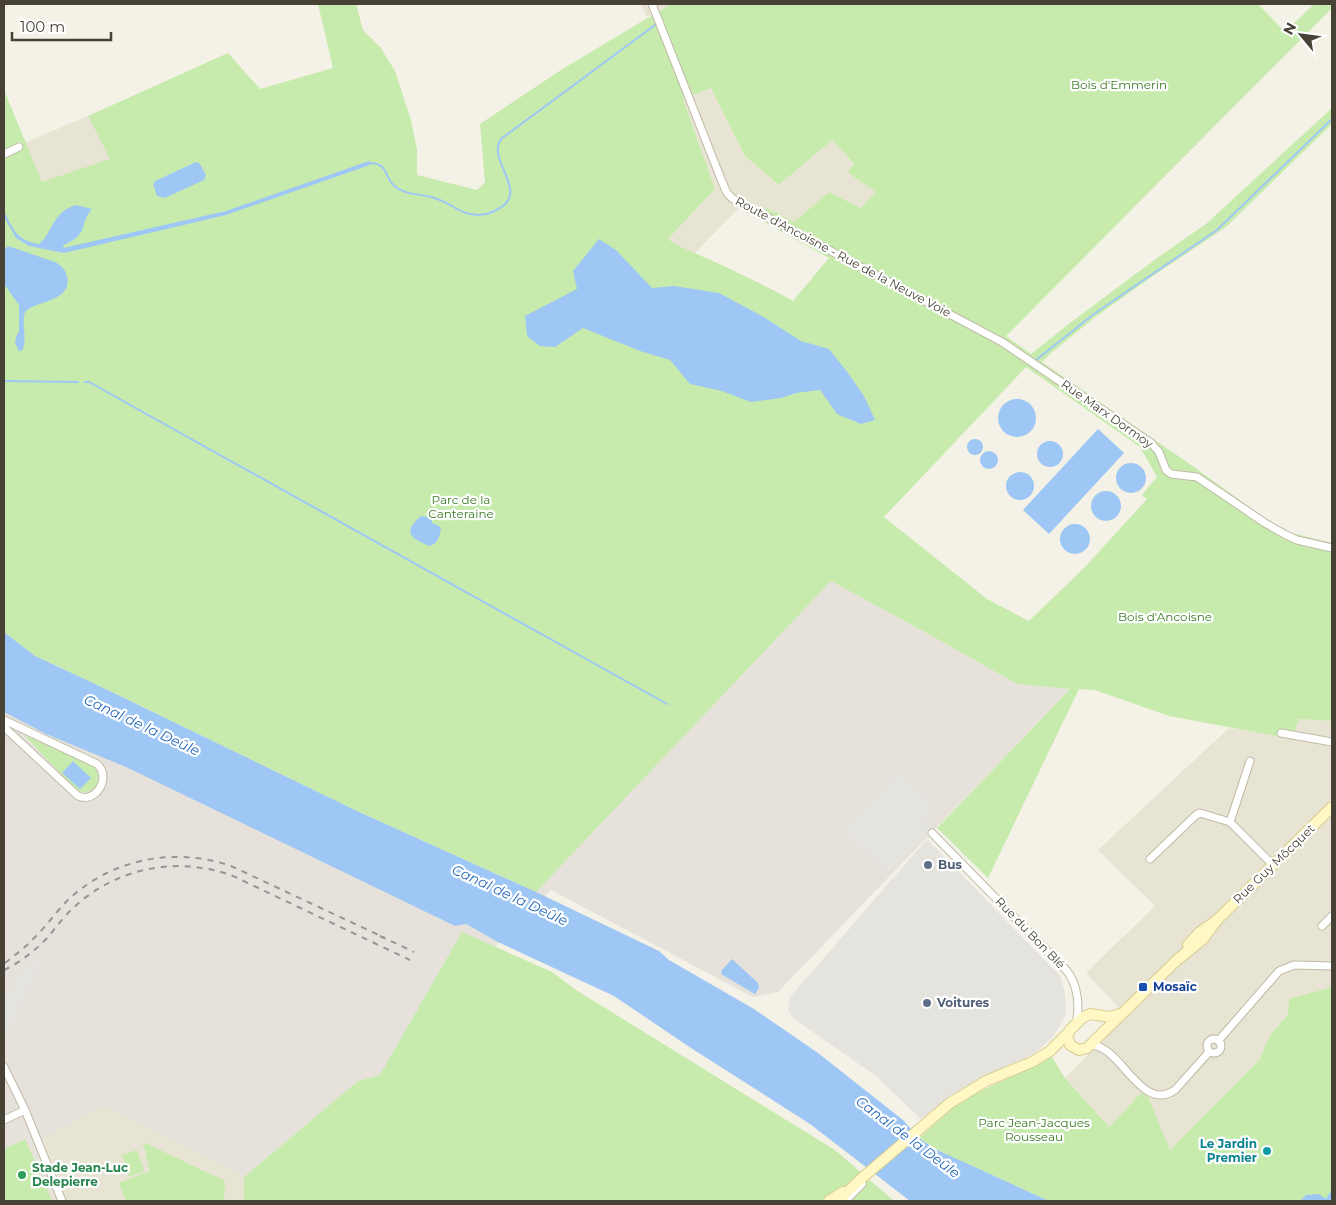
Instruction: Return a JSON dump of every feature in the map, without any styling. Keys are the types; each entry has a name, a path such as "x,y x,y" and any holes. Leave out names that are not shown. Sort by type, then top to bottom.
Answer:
{"street":[{"name":"Route d'Ancoisne - Rue de la Neuve Voie","path":"652,4 720,179 730,196 740,204 996,338 1032,362"},
{"path":"4,154 19,147"},
{"name":"Rue Marx Dormoy","path":"1032,362 1154,445 1166,470 1171,474 1198,477 1284,534 1297,540 1332,548"},
{"path":"4,720 97,764 103,774 99,789 91,797 82,798 78,796 4,727"},
{"path":"1280,733 1332,742"},
{"path":"1230,822 1250,761"},
{"name":"Rue Guy Môcquet","path":"1103,1033 1177,960 1203,939 1217,920 1332,807"},
{"path":"1150,859 1198,814 1203,813 1230,822 1273,865"},
{"name":"Rue du Bon Blé","path":"932,833 1067,971 1072,979 1078,1010 1072,1028"},
{"path":"1322,926 1332,916"},
{"path":"1095,1016 1104,1024 1101,1041 1104,1048 1144,1089 1160,1095 1168,1094 1175,1090 1209,1052 1214,1054 1220,1050 1221,1044 1218,1040 1279,971 1291,966 1332,966"},
{"name":"Rue du Bon Blé","path":"1077,999 1095,1016"},
{"path":"838,1201 950,1103 971,1089 1032,1062 1050,1051 1086,1016 1113,1017 1123,1013"},
{"path":"1072,1028 1067,1040 1073,1048"},
{"path":"1050,1051 1073,1048 1083,1050 1103,1033"},
{"path":"1090,1045 1104,1048"},
{"path":"4,1067 25,1110 62,1201"},
{"path":"930,1121 950,1109"},
{"path":"4,1120 25,1110"},
{"path":"829,1201 863,1180"},
{"path":"845,1201 863,1180"}],"shaded area":[{"path":"641,4 671,4 647,17"},
{"path":"712,88 745,156 779,185 832,140 854,165 851,175 876,192 861,208 829,192 794,222 767,208 759,219 738,209 695,253 679,247 668,239 715,189 683,99"},
{"path":"88,116 111,159 42,183 24,143"},
{"path":"831,581 1017,684 1070,689 778,992 753,997 551,890 474,968 403,1093 358,1081 244,1177 104,1107 4,1158 4,661 464,869 537,890"},
{"path":"1299,719 1332,721 1332,987 1289,1000 1288,1014 1269,1037 1260,1059 1170,1150 1141,1093 1109,1127 1065,1078 1126,1015 1086,973 1155,906 1098,850 1229,728 1291,738"},
{"path":"899,771 936,806 924,819 931,826 887,873 843,832"},
{"name":"Voitures","path":"927,839 1061,977 1065,995 1066,1014 1053,1037 1035,1053 978,1079 950,1096 921,1119 876,1076 793,1018 788,1009 790,997"},
{"path":"32,959 42,963 8,1036 4,1034 4,992 9,994 24,964 28,966"},
{"path":"104,1107 244,1177 244,1201 4,1201 4,1158"},
{"path":"29,1134 57,1201 55,1201 26,1135"}],"green space":[{"name":"Parc de la Canteraine","path":"318,4 356,4 363,30 381,48 395,71 411,120 417,150 417,175 477,190 485,182 480,124 561,70 671,4 1258,4 1285,32 1314,4 1332,4 1332,8 1006,336 1031,354 1157,258 1206,224 1332,108 1332,124 1226,227 1094,318 1042,362 1266,519 1288,532 1332,543 1332,721 1299,719 1292,739 1169,716 1095,690 1079,689 988,878 937,828 1070,689 1017,684 831,581 536,892 357,811 35,656 4,632 4,90 42,182 110,159 88,116 228,53 260,89 333,68","holes":["711,88 745,156 779,185 832,140 854,164 848,171 851,175 876,192 861,208 829,192 794,222 767,208 759,219 829,258 793,301 753,280 684,249 668,239 715,189 683,99","1026,367 1140,447 1157,477 1142,495 1147,499 1085,567 1029,621 987,599 884,517"]},
{"path":"24,735 93,766 98,773 97,786 88,791 77,791"},
{"path":"462,932 552,972 576,990 835,1150 894,1201 244,1201 244,1177 358,1081 380,1075"},
{"name":"Parc Jean-Jacques Rousseau","path":"1332,987 1332,1201 1049,1201 943,1153 919,1138 962,1100 1052,1057 1065,1078 1109,1127 1141,1093 1148,1097 1170,1150 1260,1059 1269,1037 1288,1014 1289,999"},
{"name":"Stade Jean-Luc Delepierre","path":"25,1139 52,1201 4,1201 4,1149"},
{"path":"143,1142 225,1181 224,1201 126,1201 119,1183 150,1171"},
{"path":"137,1150 144,1171 129,1177 122,1155"}],"water":[{"path":"369,161 370,165 226,215 64,253 29,246 16,238 4,217 4,211 20,237 39,244 62,212 68,208 76,205 92,209 81,232 64,245 63,248 226,211"},
{"path":"196,162 200,164 206,175 204,180 165,198 157,196 153,184 155,181"},
{"path":"599,239 616,250 652,288 674,286 719,293 762,316 801,341 829,349 864,396 875,420 861,424 837,414 820,390 751,402 722,391 690,384 670,360 640,351 583,328 555,347 540,346 527,336 525,316 577,289 573,271"},
{"path":"8,246 55,262 63,268 67,277 67,285 59,296 25,312 24,346 22,351 19,351 15,343 19,331 19,305 4,284 4,250"},
{"path":"1017,399 1031,404 1036,418 1031,432 1017,437 1003,432 998,418 1003,404"},
{"path":"1098,429 1124,453 1049,534 1023,510"},
{"path":"972,439 978,439 983,444 981,453 972,455 967,450 967,444"},
{"path":"1050,441 1059,445 1063,454 1059,463 1050,467 1041,463 1037,454 1041,445"},
{"path":"989,451 995,454 998,460 995,466 989,469 983,466 980,460 983,454"},
{"path":"1131,463 1142,467 1146,478 1142,489 1131,493 1120,489 1116,478 1120,467"},
{"path":"1020,472 1030,476 1034,486 1030,496 1020,500 1010,496 1006,486 1010,476"},
{"path":"1106,491 1117,495 1121,506 1117,517 1106,521 1095,517 1091,506 1095,495"},
{"path":"421,516 432,518 432,523 439,526 441,530 439,537 433,545 430,546 418,541 411,535 411,527"},
{"path":"1075,524 1086,528 1090,539 1086,550 1075,554 1064,550 1060,539 1064,528"},
{"name":"Canal de la Deûle","path":"4,632 35,656 357,811 536,892 659,951 669,960 754,1009 818,1053 903,1120 919,1138 935,1149 1049,1201 910,1201 810,1124 614,996 498,942 466,924 455,926 126,767 46,734 4,712"},
{"path":"73,761 91,778 80,789 62,773"},
{"path":"732,959 758,983 759,988 755,994 721,974 722,970"},
{"path":"1332,1189 1332,1201 1300,1201 1306,1195 1319,1194 1326,1199"}],"waterway":[{"path":"368,163 380,165 393,184 405,192 437,199 461,211 472,214 482,215 492,212 504,205 510,197 510,187 499,158 498,148 501,139 655,25"},
{"path":"1036,360 1094,314 1217,230 1332,119"},
{"path":"5,381 78,382"},
{"path":"85,382 89,382 667,704"}],"railway":[{"path":"5,963 27,945 65,903 87,884 106,873 126,865 167,857 189,857 231,866 385,938"},
{"path":"4,970 39,946 62,919 88,896 126,875 168,866 212,870 233,876 410,960"},
{"path":"380,936 414,952"}],"place":[{"name":"Bus","path":"928,865"},
{"name":"Mosaïc","path":"1143,987"},
{"name":"Voitures","path":"927,1003"},
{"name":"Le Jardin Premier","path":"1267,1151"},
{"name":"Stade Jean-Luc Delepierre","path":"22,1175"}],"park label":[{"name":"Bois d'Emmerin","path":"1119,85"},
{"name":"Bois d'Ancoisne","path":"1165,617"}]}
